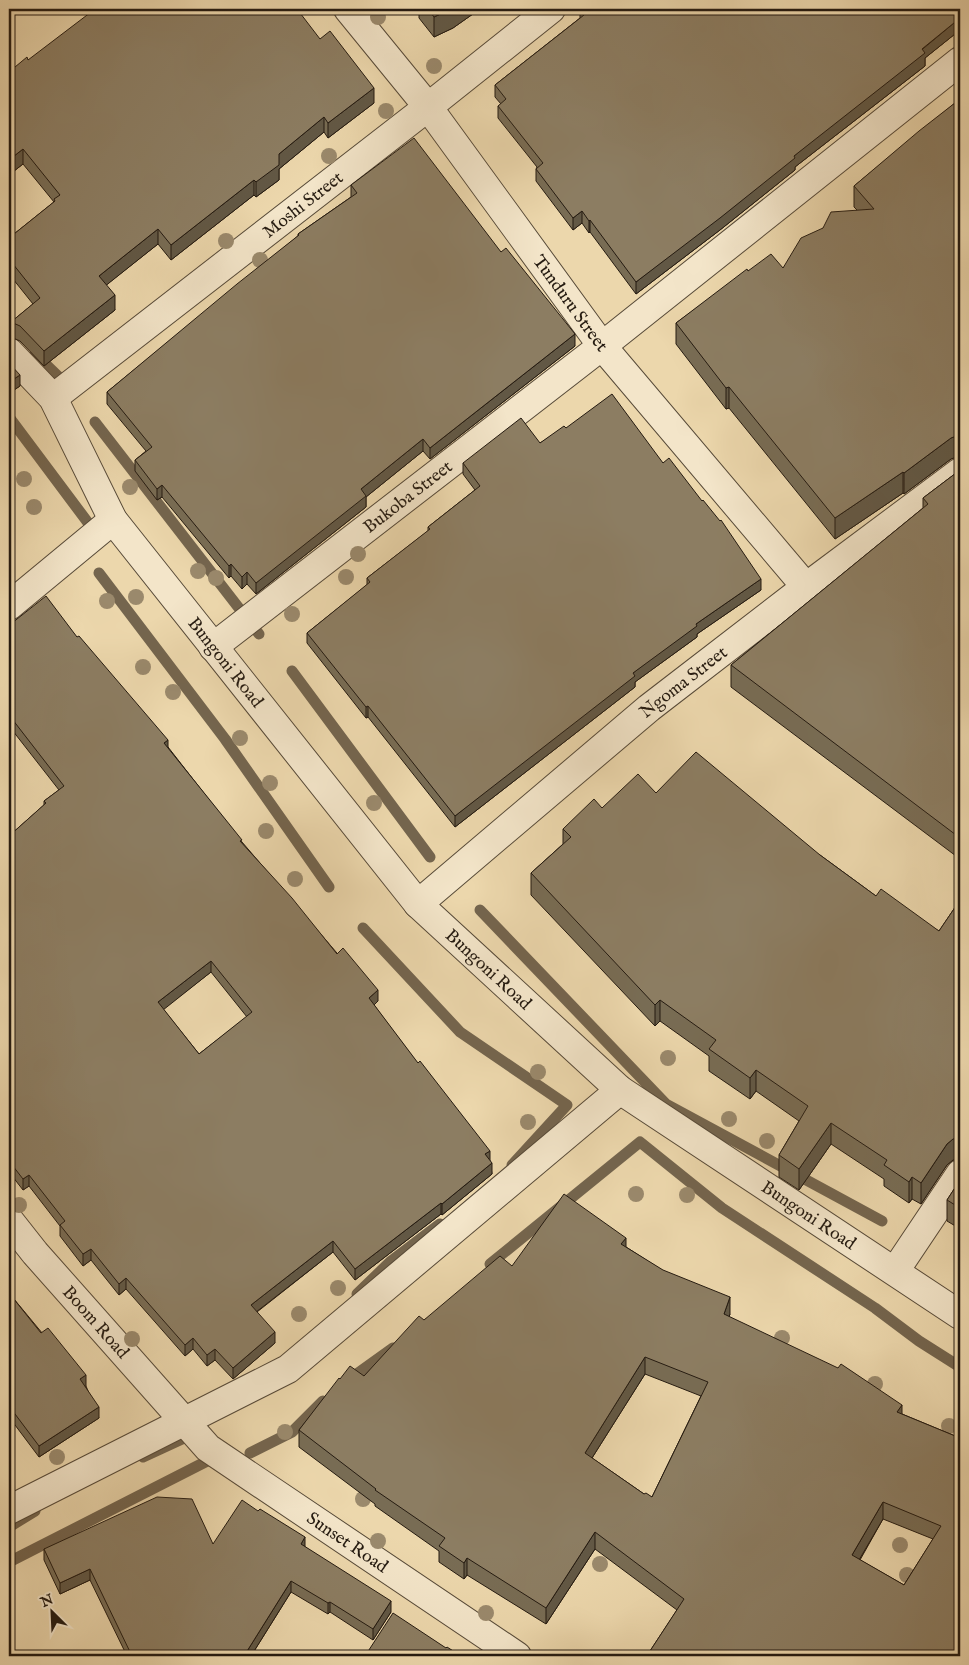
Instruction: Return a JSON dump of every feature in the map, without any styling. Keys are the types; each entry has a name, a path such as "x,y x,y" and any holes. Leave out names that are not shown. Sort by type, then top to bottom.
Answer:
{"street":[{"name":"Tunduru Street","path":"348,9 428,107 602,346 806,587"},
{"name":"Moshi Street","path":"53,398 428,107 551,9"},
{"name":"Bukoba Street","path":"213,647 602,346 960,61"},
{"name":"Bungoni Road","path":"9,352 53,398 113,520 418,904 620,1090 960,1315"},
{"name":"Ngoma Street","path":"418,904 649,708 960,472"},
{"path":"9,606 113,520"},
{"path":"9,1510 288,1369 620,1090"},
{"path":"895,1271 960,1174"},
{"name":"Boom Road","path":"9,1220 35,1253 186,1421"},
{"name":"Sunset Road","path":"186,1421 208,1448 517,1656"}],"building":[{"path":"95,9 297,9 320,39 330,31 374,88 328,123 324,117 279,154 279,165 256,182 254,180 171,245 158,229 99,276 115,295 44,351 20,326 11,322 40,298 9,259 9,238 60,195 23,149 9,160 9,72 27,57 28,60"},
{"path":"428,9 451,9 434,17"},
{"path":"581,9 960,9 960,18 922,49 925,53 794,156 795,158 720,218 636,282 582,211 573,218 536,169 543,163 498,106 506,99 495,85 584,15"},
{"path":"960,99 960,436 951,438 904,473 835,518 729,387 726,388 676,323 747,269 748,271 771,254 783,268 801,238 823,228 831,212 874,209 854,186"},
{"path":"414,138 501,252 506,248 575,334 430,448 423,439 361,489 366,496 256,583 247,572 242,577 231,564 229,566 162,485 157,489 135,460 152,447 107,392 298,234 357,193 351,185"},
{"path":"9,363 20,375 11,381 9,378"},
{"path":"612,394 663,463 669,458 702,501 721,520 761,579 696,624 697,626 633,673 635,676 455,816 368,706 366,707 307,633 370,582 367,578 430,529 428,527 480,486 463,463 521,418 540,443 564,426 566,428"},
{"path":"960,470 960,838 731,665 928,504 923,498"},
{"path":"9,526 13,532 9,536"},
{"path":"46,596 77,637 79,636 168,740 164,743 242,840 240,841 292,898 337,954 343,948 378,990 369,998 418,1063 420,1061 490,1151 485,1154 492,1163 442,1204 355,1269 333,1241 251,1305 275,1332 233,1368 215,1349 207,1355 193,1338 185,1345 126,1278 119,1284 91,1249 83,1254 60,1225 65,1221 29,1175 23,1179 9,1161 9,836 46,803 44,801 64,786 9,715 9,621 12,623","holes":["211,961 252,1012 199,1054 158,1002"]},
{"path":"696,752 820,855 876,896 881,889 939,931 960,900 960,1137 953,1139 947,1144 921,1183 912,1177 909,1182 884,1165 887,1160 831,1123 799,1169 779,1155 808,1106 756,1070 750,1078 709,1049 716,1040 660,1000 655,1005 531,873 571,837 563,829 594,799 602,808 638,774 656,793"},
{"path":"960,1180 960,1208 947,1200"},
{"path":"564,1194 626,1238 621,1244 663,1270 730,1297 724,1314 838,1368 841,1364 902,1405 897,1412 960,1438 960,1656 651,1656 650,1651 684,1599 595,1532 546,1608 467,1558 464,1563 439,1546 445,1538 375,1490 299,1430 350,1366 364,1376 419,1316 424,1320 500,1256 512,1266","holes":["645,1357 708,1382 652,1497 646,1493 644,1494 585,1453","883,1502 941,1526 904,1585 852,1555"]},
{"path":"9,1293 41,1333 48,1328 86,1375 80,1379 99,1407 39,1446 9,1406"},
{"path":"157,1497 192,1499 213,1544 242,1500 305,1537 301,1544 391,1601 373,1629 330,1602 328,1603 291,1581 244,1656 132,1656 90,1569 60,1583 44,1549"},
{"path":"393,1613 446,1648 461,1656 365,1656"}],"waterway":[{"path":"35,354 65,383"},
{"path":"9,417 89,524"},
{"path":"95,422 259,634"},
{"path":"99,573 225,739 329,887"},
{"path":"292,671 430,857"},
{"path":"480,910 666,1104 882,1221"},
{"path":"363,928 460,1032 567,1105 512,1165"},
{"path":"490,1264 640,1142 722,1208 875,1308 919,1341 960,1367"},
{"path":"357,1294 390,1262 440,1224"},
{"path":"347,1381 393,1348"},
{"path":"250,1453 292,1432 323,1401"},
{"path":"143,1457 195,1433"},
{"path":"9,1562 217,1456"},
{"path":"9,1527 35,1511"}]}
